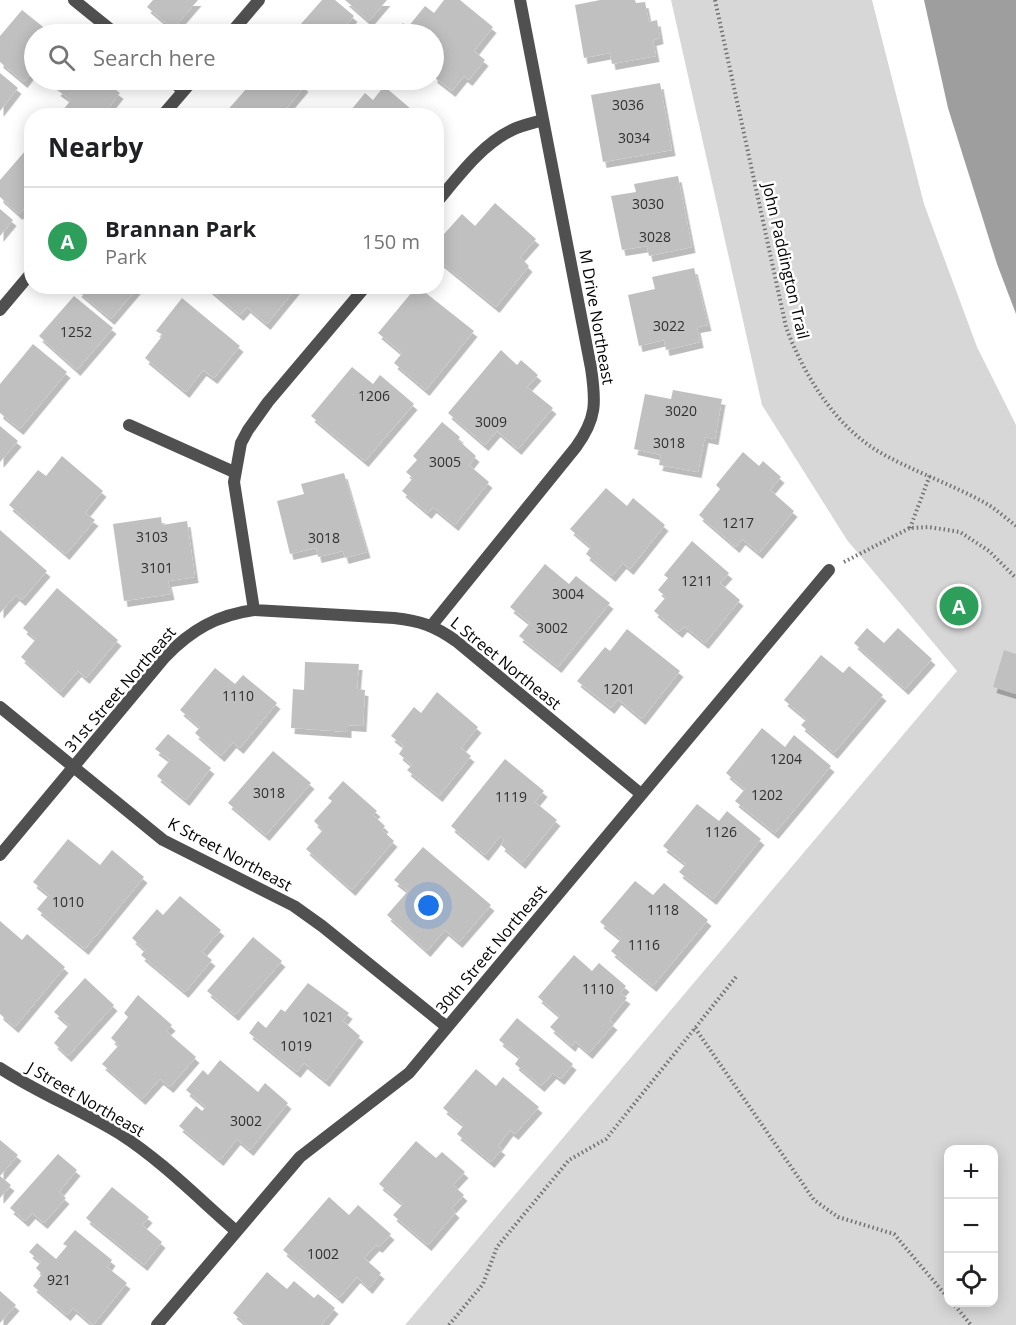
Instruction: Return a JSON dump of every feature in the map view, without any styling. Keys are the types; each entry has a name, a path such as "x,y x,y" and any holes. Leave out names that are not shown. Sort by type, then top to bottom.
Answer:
{"street":[{"path":"74,0 104,24"},
{"path":"239,24 259,0"},
{"name":"M Drive Northeast","path":"432,626 576,447 588,428 595,409 591,368 520,0"},
{"path":"168,108 183,90"},
{"path":"444,194 487,147 510,131 543,120"},
{"path":"0,310 24,282"},
{"path":"254,610 235,495 234,472 241,443 268,402 359,294"},
{"path":"129,425 234,472"},
{"name":"30th Street Northeast","path":"157,1325 300,1157 409,1072 829,570"},
{"name":"L Street Northeast","path":"254,610 394,618 418,621 432,626 456,641 641,794"},
{"name":"31st Street Northeast","path":"0,855 165,657 182,640 217,619 254,610"},
{"name":"K Street Northeast","path":"0,707 163,840 294,906 447,1027"},
{"name":"J Street Northeast","path":"0,1068 122,1136 146,1152 236,1231"}],"path":[{"name":"John Paddington Trail","path":"714,0 786,327 797,356 817,392 854,433 877,450 989,505 1016,526"},
{"path":"910,528 930,475"},
{"path":"829,570 910,528 929,527 960,532 989,551 1016,578"},
{"path":"449,1325 483,1284 497,1247 569,1160 606,1139 736,977"},
{"path":"695,1028 814,1200 838,1217 894,1234 944,1293"},
{"path":"956,1307 971,1325"}],"shaded area":[{"path":"671,0 872,0 924,204 977,347 1016,425 1016,1325 405,1325 957,671 847,540 762,405"},
{"path":"924,0 1016,0 1016,314 997,264 948,108"}],"building":[{"path":"153,0 198,0 177,24 167,24 147,7"},
{"path":"322,0 335,0 354,16 347,24 301,24"},
{"path":"345,0 387,0 369,21"},
{"path":"444,0 460,0 493,27 474,51 485,60 469,80 464,76 452,91 444,85 444,24 410,24 425,6 434,13"},
{"path":"600,0 645,2 649,22 657,20 660,38 653,40 656,56 612,64 610,53 584,58 575,5"},
{"path":"22,10 40,24 24,24 24,82 0,62 0,36"},
{"path":"0,73 18,88 0,111"},
{"path":"660,83 672,150 603,162 591,95"},
{"path":"57,90 116,90 120,93 108,108 64,108 71,100"},
{"path":"245,90 302,90 287,108 229,108"},
{"path":"381,90 389,90 410,108 353,108 365,93 373,100"},
{"path":"24,152 24,209 19,214 0,197 0,180"},
{"path":"678,176 692,247 649,256 647,246 622,250 611,196 636,192 634,184"},
{"path":"495,203 536,239 520,257 529,266 496,307 444,265 444,234 462,214 475,226"},
{"path":"0,209 13,220 0,236"},
{"path":"694,268 708,325 697,327 700,342 666,350 664,340 639,346 628,295 655,289 652,277"},
{"path":"82,294 132,294 111,319"},
{"path":"215,294 291,294 267,324 247,307 240,315"},
{"path":"410,294 427,294 474,331 426,390 394,363 402,353 378,333"},
{"path":"74,296 113,328 77,370 39,336"},
{"path":"182,298 240,346 214,378 203,370 186,392 145,358 163,335 156,331"},
{"path":"33,344 67,372 20,429 0,413 0,384"},
{"path":"501,350 517,365 521,360 538,375 527,387 553,408 518,449 497,431 485,445 448,413"},
{"path":"352,367 373,384 380,375 414,404 365,461 311,416"},
{"path":"673,390 722,399 715,439 705,437 698,472 659,465 661,455 634,449 645,394 671,399"},
{"path":"442,422 460,437 458,440 476,456 469,465 489,482 455,525 433,507 428,513 402,491 413,478 406,472 417,460 413,456"},
{"path":"0,426 18,441 0,462"},
{"path":"743,452 759,466 763,461 781,477 770,490 794,511 759,553 742,539 736,547 699,515 720,489 716,485"},
{"path":"62,456 103,491 85,513 95,520 66,554 9,505 38,470 46,476"},
{"path":"344,473 367,552 345,558 343,551 318,557 316,548 290,554 277,501 304,494 301,484"},
{"path":"606,488 627,506 633,498 665,525 630,569 623,563 612,576 586,554 591,547 570,529"},
{"path":"161,517 162,525 187,521 195,577 168,581 171,594 124,601 113,524"},
{"path":"0,530 47,571 22,600 16,595 0,613"},
{"path":"692,541 729,573 720,583 740,600 705,643 684,626 679,632 654,611 666,597 658,590 668,578 664,575"},
{"path":"545,564 569,584 576,576 610,603 558,667 519,636 530,623 510,607"},
{"path":"57,588 118,640 86,678 78,671 60,692 21,657 36,639 23,628"},
{"path":"867,628 884,643 898,628 932,659 905,689 854,643"},
{"path":"627,629 680,671 642,719 618,699 611,708 577,681 605,647 610,651"},
{"path":"1004,650 1016,654 1016,694 993,687"},
{"path":"821,655 843,673 849,666 883,695 834,753 801,725 807,719 784,700"},
{"path":"305,662 359,664 357,689 365,690 363,726 348,725 348,732 291,728 293,689 304,690"},
{"path":"215,668 235,684 243,675 277,703 240,748 233,742 221,756 195,733 200,727 180,710"},
{"path":"437,692 478,727 461,748 471,756 439,796 407,770 412,765 399,754 404,746 391,736 414,707 421,713"},
{"path":"762,728 785,747 794,735 831,766 775,833 735,801 745,789 726,773"},
{"path":"168,734 211,768 186,800 157,776 170,760 155,749"},
{"path":"273,751 311,783 266,835 228,803"},
{"path":"505,759 544,791 535,802 557,820 522,863 501,845 504,840 500,836 485,855 451,826"},
{"path":"343,781 377,811 373,815 385,826 382,830 394,841 352,890 306,849 323,830 314,821 332,801 328,798"},
{"path":"697,804 719,821 727,811 761,839 713,899 679,872 686,864 663,846"},
{"path":"68,839 100,865 112,850 144,877 85,949 37,909 49,895 33,882"},
{"path":"423,847 491,905 459,942 445,930 427,951 387,915 408,891 394,880"},
{"path":"635,881 653,895 664,883 708,920 653,986 611,951 621,939 600,922"},
{"path":"180,896 221,930 202,952 212,960 185,992 141,955 145,950 132,938 157,909 163,915"},
{"path":"0,921 22,940 27,934 65,967 15,1027 0,1014"},
{"path":"253,937 282,961 235,1015 207,991"},
{"path":"574,955 592,971 599,963 626,986 620,993 627,998 609,1020 614,1024 589,1053 575,1041 572,1046 550,1027 560,1016 538,997"},
{"path":"85,978 114,1005 68,1056 54,1043 69,1025 54,1012"},
{"path":"308,983 349,1013 343,1021 360,1036 326,1081 304,1063 297,1072 249,1033 258,1021 266,1028 281,1009 285,1012"},
{"path":"138,995 172,1025 166,1031 196,1057 170,1087 160,1079 142,1099 102,1064 119,1045 111,1038 128,1017 124,1013"},
{"path":"517,1018 573,1064 561,1079 553,1073 541,1086 515,1064 520,1057 499,1040"},
{"path":"220,1060 258,1092 265,1083 288,1103 250,1150 237,1139 220,1160 179,1126 196,1106 202,1111 206,1107 186,1090 203,1070 208,1075"},
{"path":"476,1069 496,1086 503,1077 539,1107 515,1134 510,1130 498,1146 502,1149 491,1162 457,1134 464,1125 443,1108"},
{"path":"0,1140 18,1155 0,1176"},
{"path":"416,1141 436,1158 442,1152 465,1172 453,1185 464,1195 452,1208 456,1212 428,1245 393,1215 403,1204 379,1184"},
{"path":"58,1154 77,1170 59,1192 66,1198 44,1223 32,1213 25,1221 10,1208"},
{"path":"0,1176 11,1185 0,1198"},
{"path":"112,1187 149,1217 142,1225 162,1242 144,1265 86,1218"},
{"path":"329,1197 349,1215 358,1205 391,1234 364,1258 381,1273 369,1288 357,1277 339,1298 283,1250"},
{"path":"75,1230 112,1260 107,1267 127,1283 93,1325 73,1308 67,1315 33,1286 42,1274 36,1268 41,1262 29,1252 37,1243 56,1259 67,1246 63,1244"},
{"path":"267,1272 287,1289 294,1281 314,1298 318,1294 335,1308 321,1325 247,1325 233,1313"},
{"path":"0,1291 16,1305 0,1323"}],"place":[{"name":"Brannan Park","path":"959,606"}]}
